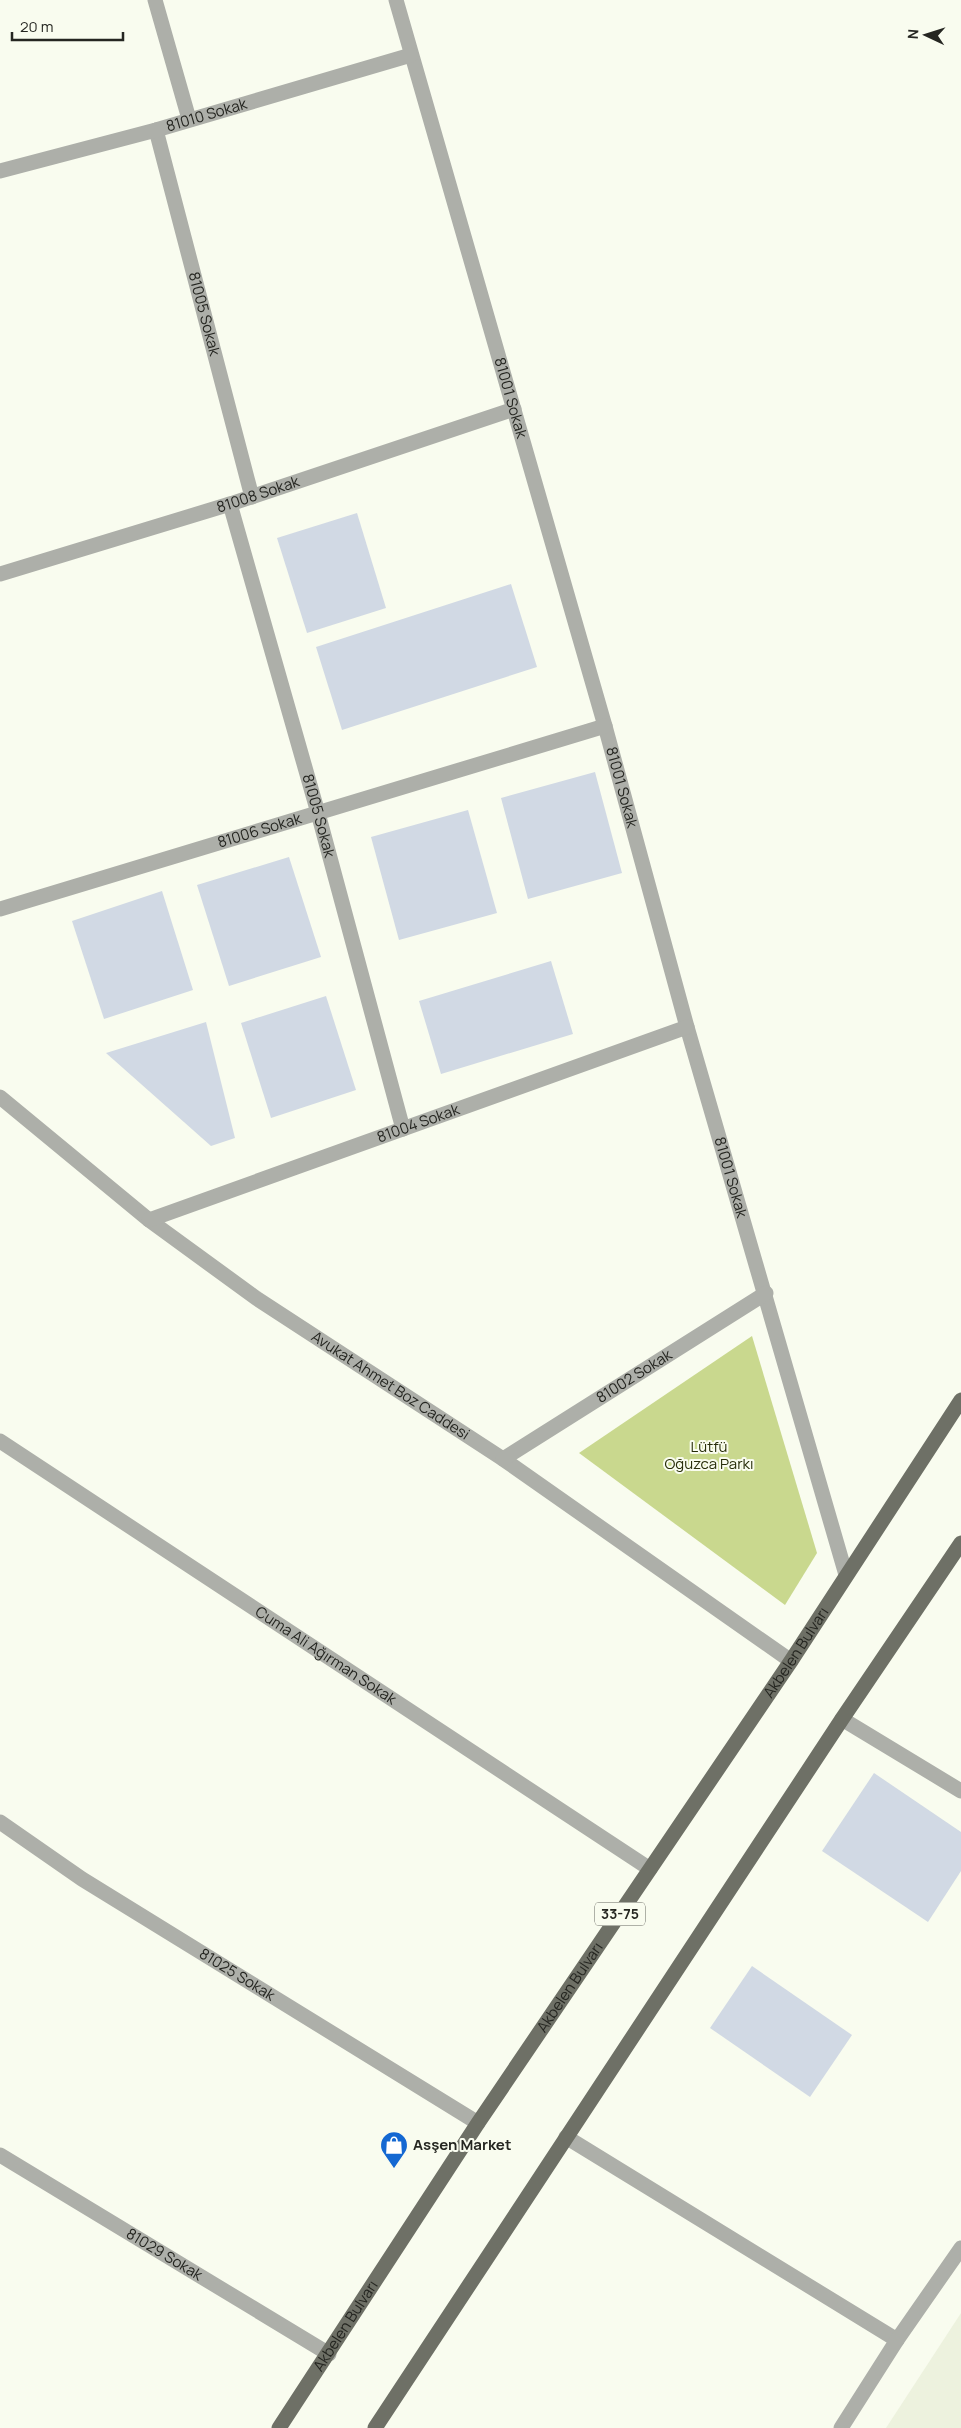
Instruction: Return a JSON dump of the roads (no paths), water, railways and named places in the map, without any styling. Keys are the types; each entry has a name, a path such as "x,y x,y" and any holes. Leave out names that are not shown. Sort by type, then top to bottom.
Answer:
{"main road":[{"name":"Akbelen Bulvarı","path":"279,2428 478,2123 791,1661 961,1400"},
{"path":"375,2428 842,1719 961,1543"}],"street":[{"path":"155,0 188,119"},
{"name":"81001 Sokak","path":"396,0 605,726 687,1027 766,1292 846,1575"},
{"name":"81010 Sokak","path":"0,171 156,130 188,119 411,55"},
{"name":"81005 Sokak","path":"156,130 252,497"},
{"name":"81008 Sokak","path":"0,574 252,497 514,409"},
{"name":"81005 Sokak","path":"230,504 318,813 403,1129"},
{"name":"81006 Sokak","path":"0,910 605,726"},
{"name":"81004 Sokak","path":"149,1220 687,1027"},
{"name":"Avukat Ahmet Boz Caddesi","path":"0,1097 149,1220 256,1298 503,1459 791,1661"},
{"name":"81002 Sokak","path":"503,1459 766,1292"},
{"name":"Cuma Ali Ağırman Sokak","path":"0,1441 650,1869"},
{"path":"842,1719 961,1791"},
{"name":"81025 Sokak","path":"0,1822 82,1879 478,2123"},
{"path":"566,2137 897,2340"},
{"name":"81029 Sokak","path":"0,2155 329,2354"},
{"path":"841,2428 897,2340 961,2248"}],"place":[{"name":"Asşen Market","path":"394,2169"}],"park label":[{"name":"Lütfü Oğuzca Parkı","path":"709,1456"}]}
